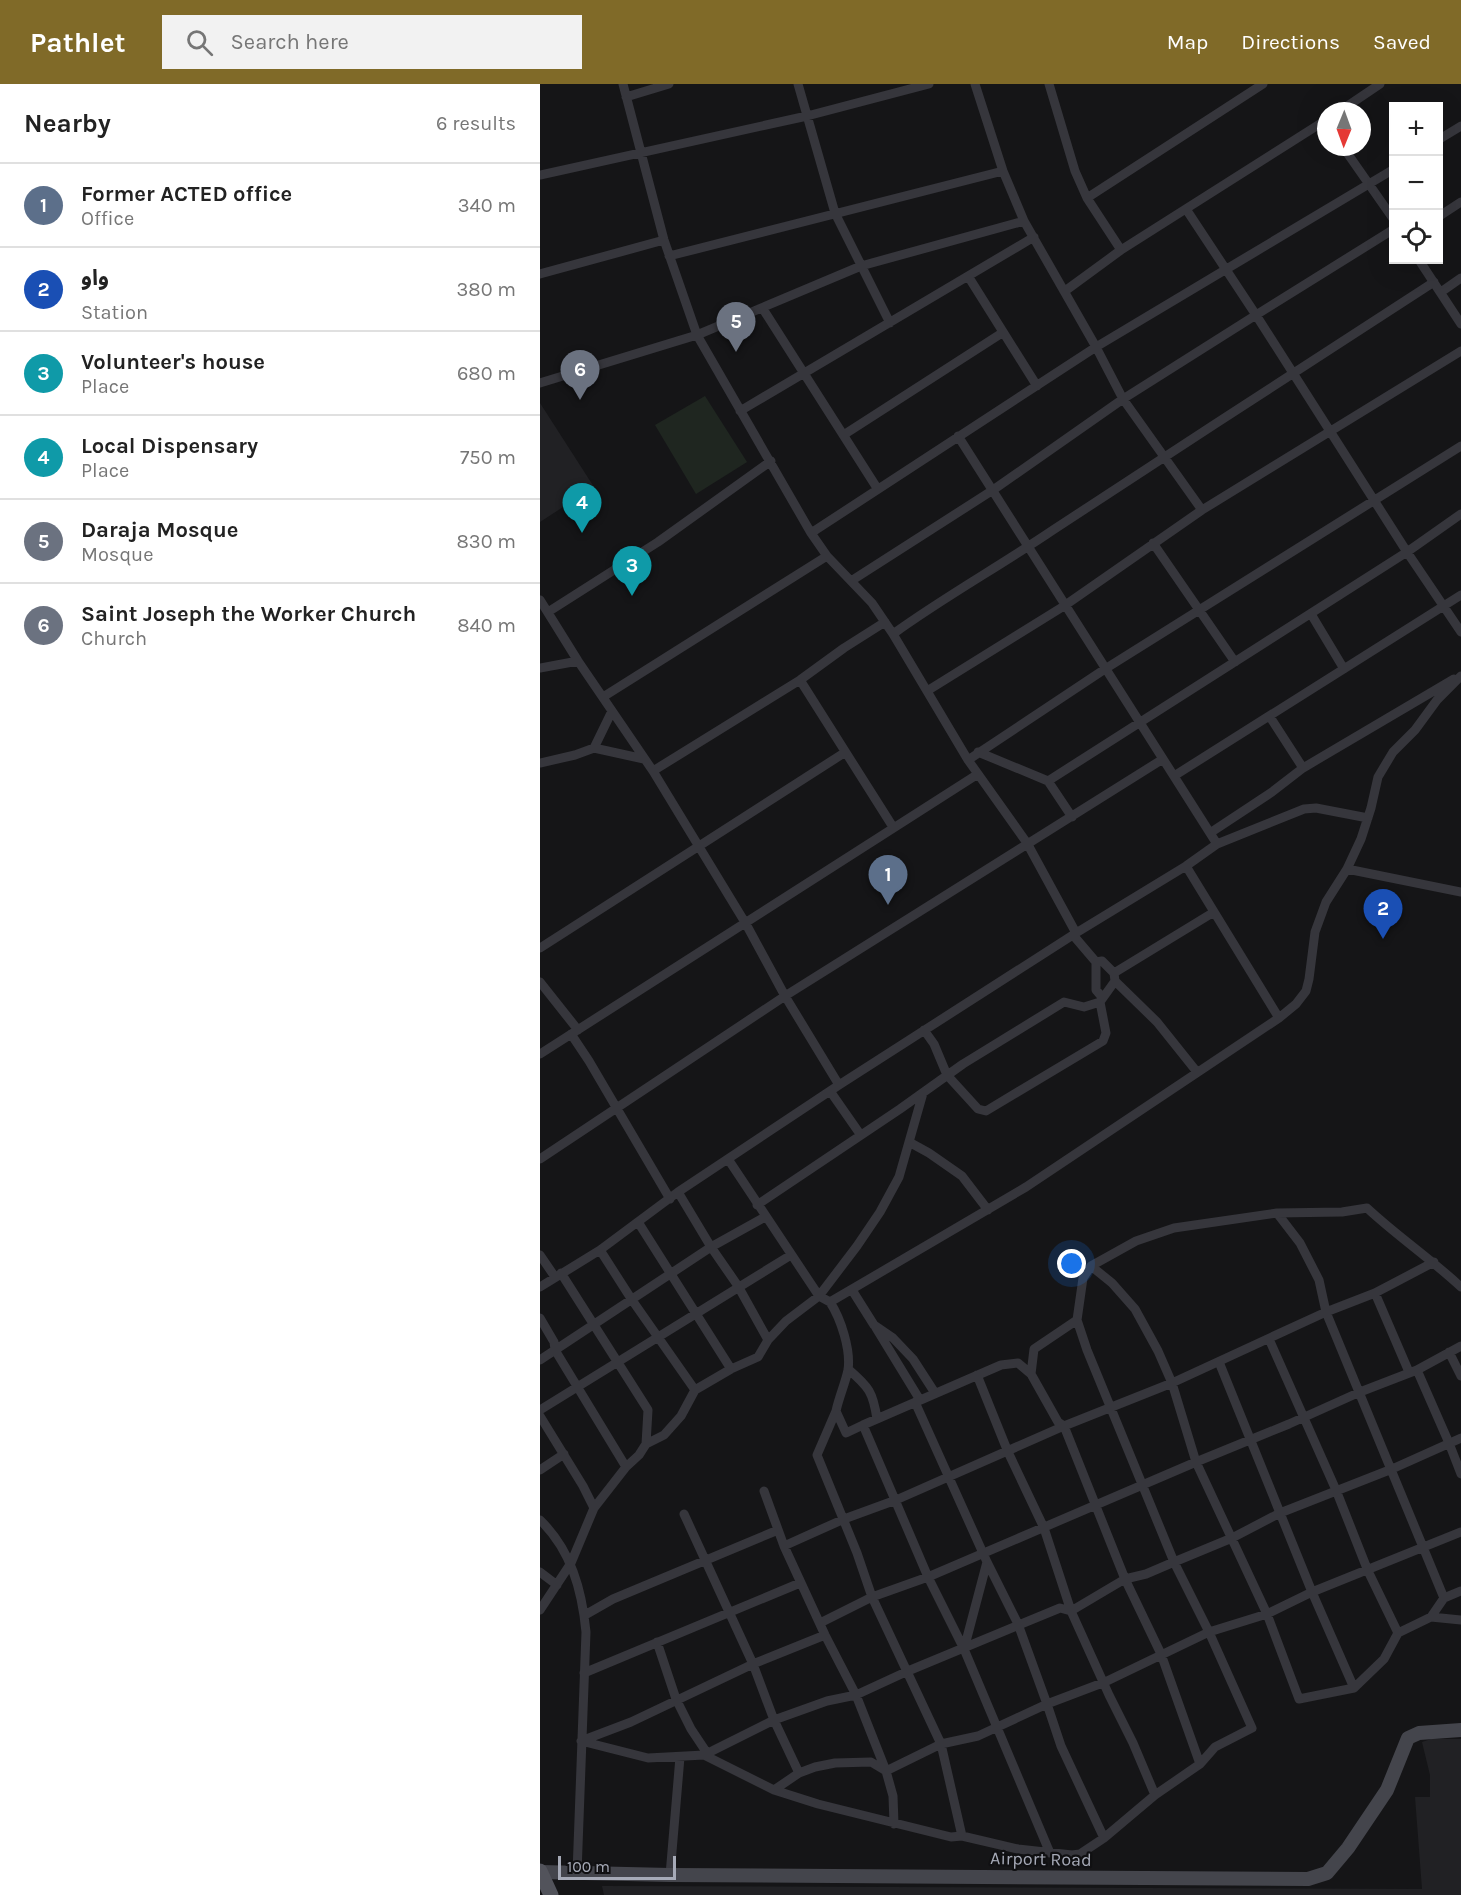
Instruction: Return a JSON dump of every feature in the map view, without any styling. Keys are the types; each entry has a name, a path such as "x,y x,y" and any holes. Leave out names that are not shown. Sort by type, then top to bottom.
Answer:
{"main road":[{"path":"540,1871 551,1895"}],"street":[{"path":"623,84 664,240 697,335 811,533 827,556 872,603 893,634 968,760 1027,843 1075,934 1096,962 1096,990 1101,999 1106,1033 1103,1041 990,1109 982,1112 978,1110 947,1075 934,1044 924,1030"},
{"path":"626,97 669,84"},
{"path":"798,84 835,213 890,323"},
{"path":"540,175 639,151 807,116 929,84"},
{"path":"975,84 1003,171 1024,221 1065,291 1123,399 1202,510"},
{"path":"1049,84 1075,171 1087,198 1121,250"},
{"path":"1087,198 1263,84"},
{"path":"1353,102 1380,84"},
{"path":"1443,137 1461,126"},
{"path":"1065,291 1121,250 1317,127"},
{"path":"1349,156 1389,213"},
{"path":"669,256 1003,171"},
{"path":"811,533 1096,347 1389,172"},
{"path":"1443,214 1461,202"},
{"path":"1186,209 1461,632"},
{"path":"540,383 697,335 861,266 1024,221"},
{"path":"851,581 993,490 1123,399 1389,232"},
{"path":"740,411 1034,237"},
{"path":"540,274 664,240"},
{"path":"1422,264 1461,324"},
{"path":"968,276 1037,386"},
{"path":"1441,292 1461,278"},
{"path":"893,634 924,611 1028,547 1434,282"},
{"path":"763,309 878,488"},
{"path":"845,434 1002,333"},
{"path":"927,691 1064,606 1202,510 1461,351"},
{"path":"958,436 1217,844"},
{"path":"968,760 1105,669 1461,446"},
{"path":"548,612 658,542 771,461"},
{"path":"1048,781 1407,552 1461,514"},
{"path":"1153,543 1235,663"},
{"path":"603,697 827,556"},
{"path":"1174,776 1461,595"},
{"path":"540,600 578,661 653,771 839,1084"},
{"path":"1311,614 1344,669"},
{"path":"653,771 800,680 885,622"},
{"path":"540,668 578,661"},
{"path":"1210,833 1272,792 1303,768 1384,718 1461,675"},
{"path":"830,1302 1036,1181 1279,1018 1296,1004 1305,991 1309,979 1315,932 1326,902 1347,869 1361,839 1378,777 1393,752 1415,730 1437,699 1461,675"},
{"path":"800,680 844,753 894,827"},
{"path":"594,748 612,711"},
{"path":"1270,717 1303,768"},
{"path":"540,763 594,748 644,759"},
{"path":"540,948 844,753"},
{"path":"978,753 1048,781 1072,818"},
{"path":"540,1159 785,996 1163,759"},
{"path":"540,1054 978,774"},
{"path":"540,1287 600,1250 674,1195 839,1084 1186,866 1217,844 1304,809 1316,808 1368,818"},
{"path":"1186,866 1279,1018"},
{"path":"1347,869 1461,892"},
{"path":"757,1205 1024,1025 1064,1002 1084,1007 1101,999 1114,977 1214,912"},
{"path":"1096,962 1102,961 1114,977 1157,1022 1197,1072"},
{"path":"540,982 574,1032 615,1107 738,1287 768,1340"},
{"path":"830,1091 860,1134"},
{"path":"646,1444 664,1435 681,1416 695,1390 731,1369 758,1357 768,1340 786,1321 819,1296 880,1212 899,1177 923,1093"},
{"path":"909,1142 962,1176 988,1210"},
{"path":"728,1159 819,1296 830,1302 839,1316 848,1369 836,1411 817,1455 844,1519 872,1597 941,1744 962,1836"},
{"path":"657,1642 676,1699 705,1754 774,1790 818,1804 951,1837 962,1836 1018,1849 1080,1854 1104,1838 1155,1795 1200,1764 1215,1748 1252,1728 1209,1632 1174,1563 1110,1408 1077,1320 1083,1278 1091,1266 1136,1241 1174,1228 1276,1213 1342,1212 1367,1208 1461,1287"},
{"path":"1276,1213 1300,1243 1319,1280 1326,1312 1444,1598"},
{"path":"540,1360 711,1247 765,1217"},
{"path":"638,1222 710,1340 731,1369"},
{"path":"600,1250 695,1390"},
{"path":"540,1255 594,1323 648,1410 646,1444 594,1508 571,1563 540,1611"},
{"path":"540,1410 695,1312 791,1255"},
{"path":"784,1546 1008,1452 1064,1425 1172,1383 1326,1312 1375,1293 1434,1262"},
{"path":"1091,1266 1112,1283 1135,1309 1158,1351 1172,1383 1196,1462 1267,1614 1299,1698 1354,1688 1384,1659 1398,1633 1431,1617 1444,1598 1461,1591"},
{"path":"852,1290 874,1324 917,1401 985,1558 1017,1624 1061,1746 1104,1838"},
{"path":"1375,1293 1449,1443 1461,1474"},
{"path":"540,1317 554,1342 555,1350 626,1467"},
{"path":"1031,1374 1034,1349 1077,1320"},
{"path":"874,1324 893,1338 914,1359 935,1393"},
{"path":"1269,1339 1336,1490 1368,1570 1398,1633"},
{"path":"819,1623 872,1597 985,1558 1044,1528 1413,1371 1461,1346"},
{"path":"1449,1352 1461,1377"},
{"path":"1220,1362 1312,1592 1354,1688"},
{"path":"836,1411 846,1433 1001,1365 1018,1363 1031,1374 1058,1422 1064,1425 1125,1579 1161,1654 1200,1764"},
{"path":"848,1369 867,1385 874,1398 877,1419"},
{"path":"977,1375 1008,1452 1044,1528 1071,1611 1155,1795"},
{"path":"540,1416 594,1508"},
{"path":"863,1425 928,1577 964,1649 1050,1853"},
{"path":"582,1741 648,1758 705,1754 774,1720 827,1701 856,1695 1017,1624 1060,1608 1071,1611 1125,1579 1174,1563 1232,1538 1280,1513 1392,1469 1461,1438"},
{"path":"540,1470 564,1454"},
{"path":"764,1491 800,1583 856,1695 886,1771 893,1796 894,1824"},
{"path":"684,1514 753,1664 774,1720 799,1773"},
{"path":"540,1520 560,1543 571,1563 585,1615 577,1873"},
{"path":"585,1615 613,1599 778,1530"},
{"path":"886,1771 941,1744 978,1736 995,1726 1105,1682 1209,1632 1267,1614 1312,1592 1461,1532"},
{"path":"964,1649 985,1558"},
{"path":"540,1572 557,1585"},
{"path":"584,1673 800,1583"},
{"path":"1431,1617 1461,1620"},
{"path":"582,1741 631,1722 753,1664 825,1635"},
{"name":"Airport Road","path":"540,1871 669,1875 1308,1879 1327,1873 1348,1848 1387,1790 1408,1738 1419,1732 1461,1730"},
{"path":"669,1875 680,1756"},
{"path":"774,1790 799,1773 815,1767 850,1762 871,1762 886,1771"}],"shaded area":[{"path":"705,396 747,462 696,494 655,425"},
{"path":"540,403 594,487 540,522"},
{"path":"1431,1739 1461,1739 1461,1895 604,1895 602,1886 1422,1889 1415,1797 1430,1797 1430,1775 1422,1742"}],"place":[{"name":"Daraja Mosque","path":"736,352"},
{"name":"Saint Joseph the Worker Church","path":"580,400"},
{"name":"Local Dispensary","path":"582,533"},
{"name":"Volunteer's house","path":"632,596"},
{"name":"Former ACTED office","path":"888,905"},
{"name":"واو","path":"1383,939"}]}
